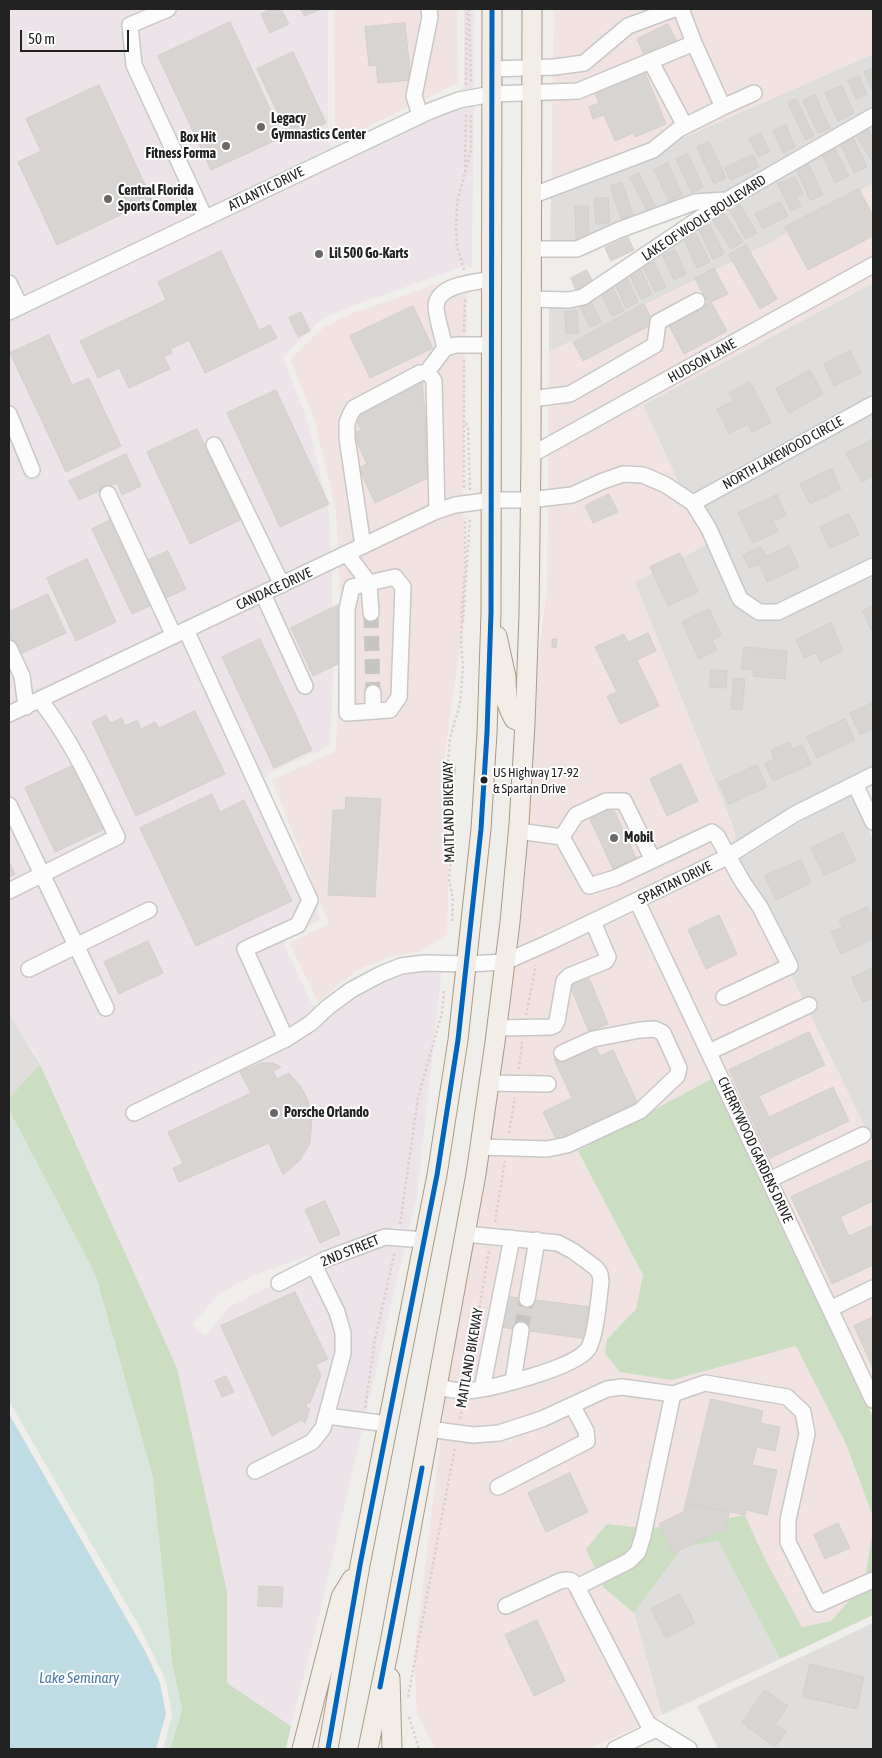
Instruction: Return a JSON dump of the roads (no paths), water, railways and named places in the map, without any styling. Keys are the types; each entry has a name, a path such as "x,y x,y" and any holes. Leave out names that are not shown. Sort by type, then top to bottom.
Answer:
{"main road":[{"path":"328,1749 360,1564 425,1240 450,1091 467,964 481,829 492,613 492,9"},
{"path":"368,1749 390,1643 480,1147 505,962 518,831 525,724 529,614 532,9"},
{"path":"492,613 506,677 507,703 514,719 525,724"},
{"path":"302,1749 341,1597 360,1564"},
{"path":"390,1643 392,1749"}],"street":[{"path":"168,9 130,26 134,65 205,218"},
{"path":"420,115 414,96 430,17 429,9"},
{"path":"492,69 572,66 584,63 628,26 674,9"},
{"path":"681,9 694,43 723,106"},
{"name":"ATLANTIC DRIVE","path":"14,309 420,115 459,100 492,94 578,91 694,43"},
{"path":"652,62 685,126"},
{"path":"531,196 653,150 685,126 723,106 754,93"},
{"name":"LAKE OF WOOLF BOULEVARD","path":"531,299 569,300 583,297 727,200 873,116"},
{"path":"531,249 577,249 619,230 694,202 727,200"},
{"name":"HUDSON LANE","path":"531,455 873,265"},
{"path":"445,348 436,306 439,298 453,287 492,279"},
{"path":"9,283 14,309"},
{"path":"531,399 570,394 655,345 658,322 697,301"},
{"path":"363,546 347,438 350,415 354,408 420,373 427,372 445,348 456,345 492,345"},
{"path":"427,372 434,381 437,511"},
{"name":"NORTH LAKEWOOD CIRCLE","path":"692,503 873,404"},
{"path":"9,414 32,470"},
{"path":"214,445 282,585"},
{"name":"CANDACE DRIVE","path":"9,714 437,511 455,505 492,500 529,500 572,495 602,481 623,474 643,475 666,485 692,503"},
{"path":"108,494 180,633 310,900 298,925 245,949 286,1039"},
{"path":"692,503 709,529 740,599 759,612 778,612 873,566"},
{"path":"347,554 369,583 371,613"},
{"path":"395,577 403,587 399,697 390,710 373,711 346,713 347,610 352,587 395,577"},
{"path":"263,594 306,686"},
{"path":"9,648 22,676 26,707"},
{"path":"373,694 373,711"},
{"path":"9,891 117,837 70,743 57,721 40,700"},
{"name":"SPARTAN DRIVE","path":"134,1113 286,1039 311,1023 328,1007 351,990 381,974 401,966 424,963 467,964 505,962 729,856 796,814 873,775"},
{"path":"855,784 873,822"},
{"path":"562,837 576,815 606,801 624,801 653,860"},
{"path":"9,804 106,1008"},
{"path":"518,831 562,837"},
{"path":"562,837 589,886 615,878 712,832 717,836 742,881 760,907 790,966 724,997"},
{"name":"CHERRYWOOD GARDENS DRIVE","path":"637,901 873,1400"},
{"path":"29,969 149,910"},
{"path":"497,1028 555,1025 564,981 570,976 606,961 608,957 593,922"},
{"path":"709,1052 809,1005"},
{"path":"480,1147 558,1148 640,1111 676,1076 679,1068 663,1033 655,1028 594,1039 562,1053"},
{"path":"490,1083 548,1084"},
{"path":"769,1180 863,1135"},
{"path":"437,1387 465,1392 546,1372 578,1358 587,1351 592,1342 601,1281 600,1274 596,1268 573,1251 558,1243 465,1234"},
{"name":"2ND STREET","path":"279,1283 314,1265 385,1237 425,1240"},
{"path":"482,1389 512,1238"},
{"path":"527,1299 537,1240"},
{"path":"255,1471 312,1442 323,1428 343,1354 343,1333 337,1312 314,1265"},
{"path":"830,1309 873,1288"},
{"path":"513,1381 521,1330"},
{"path":"429,1429 473,1435 499,1433 542,1419 607,1389 622,1387 673,1394 705,1383 787,1397 803,1412 807,1434 788,1520 788,1542 819,1604 873,1580"},
{"path":"577,1587 629,1562 638,1552 673,1394"},
{"path":"498,1487 587,1441 586,1431 572,1405"},
{"path":"326,1416 388,1424"},
{"path":"506,1606 560,1581 568,1579 574,1581 652,1727 689,1749"},
{"path":"615,1749 652,1727"}],"water":[{"name":"Lake Seminary","path":"9,1414 145,1651 160,1683 166,1714 156,1749 9,1749"}],"tunnel":[{"path":"371,613 373,693"},
{"path":"521,1330 527,1299"}],"place":[{"name":"Legacy Gymnastics Center","path":"261,127"},
{"name":"Box Hit Fitness Forma","path":"226,146"},
{"name":"Central Florida Sports Complex","path":"108,199"},
{"name":"Lil 500 Go-Karts","path":"319,254"},
{"name":"US Highway 17-92 & Spartan Drive","path":"484,780"},
{"name":"Mobil","path":"614,838"},
{"name":"Porsche Orlando","path":"274,1113"}]}
